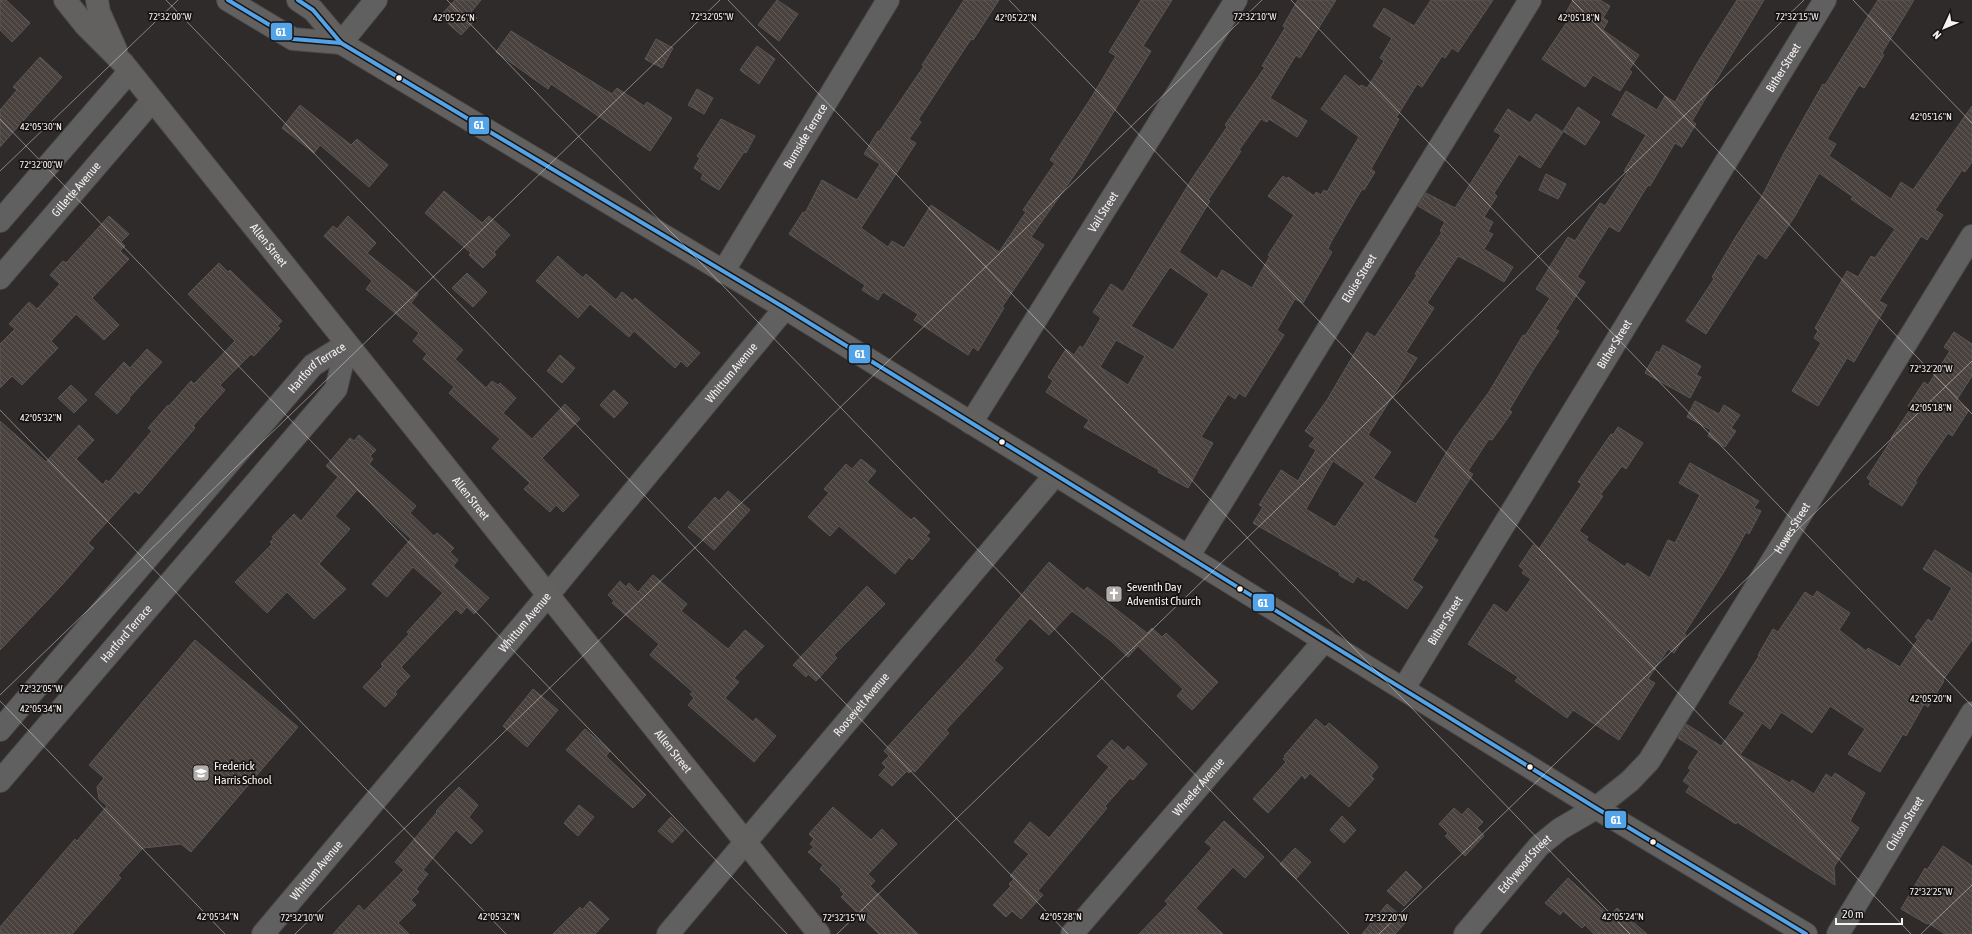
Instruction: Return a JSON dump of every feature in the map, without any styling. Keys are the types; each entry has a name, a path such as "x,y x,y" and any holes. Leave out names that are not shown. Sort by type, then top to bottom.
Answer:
{"main road":[{"name":"Allen Street","path":"65,0 85,25 126,68 819,934"},
{"name":"Allen Street","path":"97,0 99,12 126,68"},
{"path":"228,0 293,39 341,43"},
{"path":"298,0 314,10 341,43 784,308 1055,476 1404,688 1596,808 1806,934"}],"street":[{"path":"341,43 376,0"},
{"name":"Burnside Terrace","path":"723,272 888,0"},
{"name":"Vail Street","path":"971,424 1236,0"},
{"name":"Eloise Street","path":"1188,557 1453,128 1530,0"},
{"name":"Bither Street","path":"1404,688 1825,0"},
{"path":"0,221 126,68"},
{"name":"Gillette Avenue","path":"0,278 152,101"},
{"name":"Howes Street","path":"1596,808 1630,781 1649,761 1972,236"},
{"name":"Whittum Avenue","path":"263,934 548,595 784,308"},
{"name":"Hartford Terrace","path":"0,730 313,364 347,344"},
{"name":"Hartford Terrace","path":"0,781 336,388 347,344"},
{"name":"Roosevelt Avenue","path":"668,934 1055,476"},
{"name":"Wheeler Avenue","path":"1072,934 1325,640"},
{"name":"Chilson Street","path":"1838,934 1972,713"},
{"name":"Eddywood Street","path":"1466,934 1539,846 1560,829 1596,808"}],"building":[{"path":"0,0 6,0 30,23 12,42 0,30"},
{"path":"455,0 481,0 471,12 477,18 461,35 440,16"},
{"path":"777,0 798,14 779,41 758,25"},
{"path":"964,0 999,0 973,40 971,39 918,120 921,122 909,139 916,143 861,228 888,247 892,241 904,248 931,205 999,252 1026,212 1023,210 1055,163 1050,160 1091,98 1116,56 1109,52 1141,0 1172,0 1143,46 1151,51 1080,167 1031,237 1044,245 1002,307 1004,308 978,351 973,347 968,355 914,320 918,314 883,292 878,300 862,290 865,285 789,234 803,212 805,213 822,180 857,200 880,164 864,154 878,131 879,132 924,66 922,65"},
{"path":"1298,0 1336,0 1300,58 1296,55 1270,98 1307,121 1297,137 1269,119 1267,122 1261,119 1239,150 1241,151 1208,200 1210,201 1179,252 1217,279 1222,270 1252,288 1270,256 1268,255 1294,215 1268,196 1283,176 1287,179 1288,177 1314,196 1316,192 1321,195 1324,190 1327,192 1359,137 1321,109 1345,75 1360,87 1361,85 1367,88 1384,61 1380,58 1392,38 1373,26 1384,8 1414,26 1431,0 1493,0 1458,52 1452,48 1445,58 1442,56 1422,87 1417,84 1396,118 1399,119 1371,169 1375,172 1364,190 1362,189 1331,242 1328,249 1332,252 1303,303 1295,299 1277,330 1284,335 1245,397 1239,393 1235,399 1228,394 1201,437 1213,443 1188,488 1158,472 1159,470 1084,427 1089,420 1046,392 1053,381 1048,377 1066,349 1074,355 1080,346 1083,348 1101,318 1093,312 1111,284 1123,292 1193,177 1227,127 1225,125 1265,67 1262,66 1285,28 1283,26","holes":["1170,267 1209,294 1173,350 1131,326","1116,340 1145,356 1128,385 1100,367"]},
{"path":"1573,0 1600,0 1610,6 1603,18 1608,21 1603,30 1639,55 1629,70 1632,72 1620,91 1593,75 1585,87 1542,59 1569,19 1564,16"},
{"path":"1737,0 1764,0 1692,121 1696,124 1682,147 1675,143 1650,186 1648,185 1619,232 1609,226 1577,277 1585,282 1555,329 1559,331 1509,410 1512,412 1492,440 1489,439 1468,471 1473,474 1433,537 1438,540 1412,580 1423,587 1407,609 1365,579 1364,581 1357,576 1353,583 1339,575 1340,573 1253,523 1263,507 1259,505 1281,470 1298,481 1316,450 1309,446 1315,438 1305,431 1327,400 1367,332 1375,337 1417,275 1415,274 1442,232 1440,231 1445,222 1418,206 1426,193 1455,208 1501,135 1494,131 1508,109 1530,123 1536,114 1563,132 1540,168 1519,154 1494,193 1497,196 1484,217 1493,222 1488,232 1493,234 1484,249 1513,267 1504,282 1458,256 1427,303 1434,308 1406,352 1417,358 1368,435 1391,452 1373,478 1416,504 1455,438 1489,392 1523,335 1525,336 1550,298 1536,289 1568,237 1575,241 1600,203 1605,206 1627,173 1624,171 1646,135 1612,115 1626,91 1657,110 1665,96 1675,102 1699,60","holes":["1333,461 1365,483 1335,527 1306,509"]},
{"path":"1878,0 1914,0 1882,53 1884,55 1864,88 1859,85 1827,139 1836,144 1829,156 1891,199 1901,182 1913,190 1972,106 1972,162 1965,172 1962,170 1935,210 1943,215 1927,240 1921,236 1879,301 1887,305 1854,362 1847,358 1818,406 1792,391 1821,343 1814,338 1818,331 1815,328 1847,271 1858,277 1871,256 1875,258 1895,229 1851,199 1853,197 1819,173 1795,216 1766,259 1758,253 1706,334 1686,321 1714,279 1712,277 1761,198 1784,153 1823,84 1825,85"},
{"path":"511,31 612,94 617,88 644,106 647,102 672,118 650,151 551,84 548,89 496,52"},
{"path":"656,39 673,48 662,68 645,59"},
{"path":"757,46 775,59 759,84 740,70"},
{"path":"40,57 62,77 0,147 0,110 17,90 13,87"},
{"path":"697,89 713,98 704,114 688,105"},
{"path":"300,105 351,145 357,139 388,165 369,187 320,145 314,153 282,128"},
{"path":"1578,107 1600,122 1585,145 1563,131"},
{"path":"721,119 755,136 746,153 744,152 719,190 701,179 703,174 694,168 700,158 697,156"},
{"path":"1546,174 1566,184 1558,199 1539,190"},
{"path":"444,191 482,223 489,216 510,235 494,252 496,255 483,268 469,255 471,253 425,213"},
{"path":"109,216 129,234 121,242 125,246 120,251 129,259 92,298 119,325 104,340 76,314 51,341 58,348 22,385 12,376 0,388 0,344 15,329 9,324 29,302 37,309 60,284 50,275 63,261 66,263"},
{"path":"348,216 376,243 367,253 418,294 411,303 463,350 455,359 486,388 492,381 498,385 500,383 516,398 503,413 532,439 565,404 580,419 542,458 579,495 563,512 556,505 550,512 524,489 530,483 492,448 500,439 449,393 454,387 423,359 427,354 413,341 419,333 366,289 372,281 324,236 333,226 337,229"},
{"path":"558,256 583,278 586,274 616,300 622,292 633,301 635,298 700,353 687,367 681,361 675,368 634,331 629,337 590,304 578,318 536,281"},
{"path":"219,263 228,272 230,270 282,321 277,326 280,328 254,356 251,354 220,385 225,390 193,426 195,428 139,494 135,491 88,543 94,548 62,585 0,650 0,421 46,462 79,425 94,440 76,459 103,485 106,480 109,482 152,431 148,428 168,405 169,406 191,381 194,384 235,341 188,294"},
{"path":"467,273 487,292 473,307 452,288"},
{"path":"1954,332 1972,344 1972,376 1956,401 1969,410 1952,436 1948,433 1915,481 1917,482 1902,506 1869,484 1871,481 1867,478 1911,408 1908,406 1924,382 1928,385 1950,351 1944,347"},
{"path":"1663,345 1701,366 1696,375 1701,377 1690,398 1645,373 1657,351 1659,353"},
{"path":"147,349 162,362 129,398 130,399 117,414 95,394 124,362 130,368"},
{"path":"560,355 575,368 562,383 547,371"},
{"path":"71,385 87,400 74,413 58,398"},
{"path":"614,390 628,403 614,418 600,405"},
{"path":"1695,401 1719,414 1724,405 1740,415 1731,428 1736,431 1725,447 1708,436 1711,430 1687,417"},
{"path":"1618,427 1643,443 1626,469 1622,466 1600,495 1603,496 1579,531 1588,537 1586,540 1625,567 1627,563 1650,578 1668,540 1675,543 1700,495 1679,483 1690,463 1759,501 1754,508 1761,511 1749,534 1746,532 1725,570 1684,634 1686,635 1674,653 1668,649 1648,679 1655,683 1619,740 1573,710 1567,718 1515,681 1518,677 1468,644 1494,604 1507,613 1531,579 1522,573 1524,570 1519,566 1533,545 1539,549 1582,484 1578,482 1611,434 1613,435"},
{"path":"359,435 376,450 370,456 373,459 369,464 416,506 410,513 434,536 437,533 454,548 450,552 458,560 453,566 489,598 474,614 467,607 461,614 456,609 401,667 410,676 395,692 397,694 385,707 363,687 383,666 381,664 409,634 407,632 443,593 413,567 387,597 372,584 411,539 357,490 335,516 350,529 319,564 346,589 314,619 287,592 267,613 235,582 272,544 270,542 274,538 272,537 294,514 301,521 338,477 326,466 350,438 354,441"},
{"path":"861,459 876,471 867,482 911,520 914,517 930,532 926,536 930,539 912,560 909,557 895,574 839,526 830,536 808,517 829,493 824,489 846,464 852,469"},
{"path":"728,491 750,510 714,550 688,527 715,497 719,501"},
{"path":"1935,550 1972,574 1972,640 1943,680 1944,681 1928,707 1924,704 1906,736 1903,734 1880,772 1848,754 1865,729 1830,706 1812,733 1781,712 1770,729 1762,723 1740,755 1790,783 1792,780 1814,794 1826,774 1832,778 1835,773 1865,793 1850,821 1859,828 1834,867 1835,885 1737,822 1736,824 1686,792 1690,786 1683,781 1691,770 1688,768 1699,751 1678,738 1686,724 1721,746 1745,713 1729,703 1759,656 1758,655 1773,629 1778,632 1805,592 1813,597 1817,591 1850,613 1839,630 1866,651 1868,648 1900,667 1918,639 1915,637 1928,619 1932,622 1952,588 1923,569"},
{"path":"1049,562 1084,591 1087,587 1147,633 1152,628 1162,637 1166,633 1218,682 1192,710 1177,696 1183,689 1138,646 1128,657 1111,641 1072,611 1049,635 1030,618 994,660 1003,668 946,730 949,733 915,772 912,770 909,773 907,771 892,786 879,775 886,767 882,763 889,756 884,751 972,654"},
{"path":"653,575 687,604 681,611 728,649 745,630 764,646 734,678 739,682 725,698 753,722 756,718 776,736 754,762 688,705 694,698 690,694 693,692 650,655 659,644 612,603 614,601 608,595 620,581 626,587 629,583 638,592"},
{"path":"867,586 885,604 834,655 837,658 816,681 808,674 806,677 793,665"},
{"path":"195,640 298,727 191,852 181,844 143,848 118,875 121,878 72,934 0,934 0,927 75,839 77,841 107,806 99,799 97,787 104,778 89,765"},
{"path":"533,689 558,710 527,747 503,726"},
{"path":"1316,719 1325,727 1329,723 1375,763 1378,767 1371,776 1374,779 1349,807 1310,773 1305,779 1302,775 1268,813 1253,799 1286,762 1283,759 1286,757 1284,756"},
{"path":"585,729 610,751 606,756 646,795 633,808 566,750"},
{"path":"1112,740 1124,751 1128,746 1147,764 1133,780 1130,778 1105,806 1107,808 1038,891 1043,895 1021,919 1012,911 1006,917 993,905 1011,886 1009,884 1014,879 1010,876 1029,854 1014,842 1030,822 1049,838 1109,767 1097,756"},
{"path":"459,787 478,805 469,817 483,831 471,844 456,830 423,870 428,874 416,889 419,892 411,900 416,905 398,923 409,934 333,934 359,905 364,911 404,870 395,862 437,812 436,811"},
{"path":"579,805 594,817 578,836 564,823"},
{"path":"833,807 871,840 882,829 897,844 868,874 875,881 870,886 918,934 879,934 841,897 844,894 840,890 841,889 820,869 823,865 808,852 814,847 810,844 814,839 809,834"},
{"path":"1454,808 1462,815 1468,808 1483,822 1477,828 1484,836 1465,856 1445,836 1448,833 1439,824"},
{"path":"1342,816 1356,830 1344,843 1330,830"},
{"path":"671,817 684,830 672,843 658,831"},
{"path":"1224,821 1264,857 1245,878 1233,867 1196,908 1223,934 1139,934 1168,904 1165,901 1212,848 1205,842"},
{"path":"1943,846 1972,866 1972,934 1945,934 1901,909 1925,868 1927,870"},
{"path":"1295,848 1311,862 1296,879 1280,864"},
{"path":"1406,871 1422,887 1404,906 1387,891"},
{"path":"1568,878 1610,916 1617,908 1647,934 1594,934 1585,925 1582,928 1563,911 1560,915 1545,903"},
{"path":"590,901 609,919 595,934 553,934 580,907 582,910"},
{"path":"1387,904 1407,921 1395,934 1362,934"}],"transit line":[{"name":"G1","path":"228,0 293,39 341,43"},
{"name":"G1","path":"298,0 313,10 341,43 785,308 1596,808 1806,934"}],"place":[{"name":"Seventh Day Adventist Church","path":"1114,594"},
{"name":"Frederick Harris School","path":"201,773"}]}
